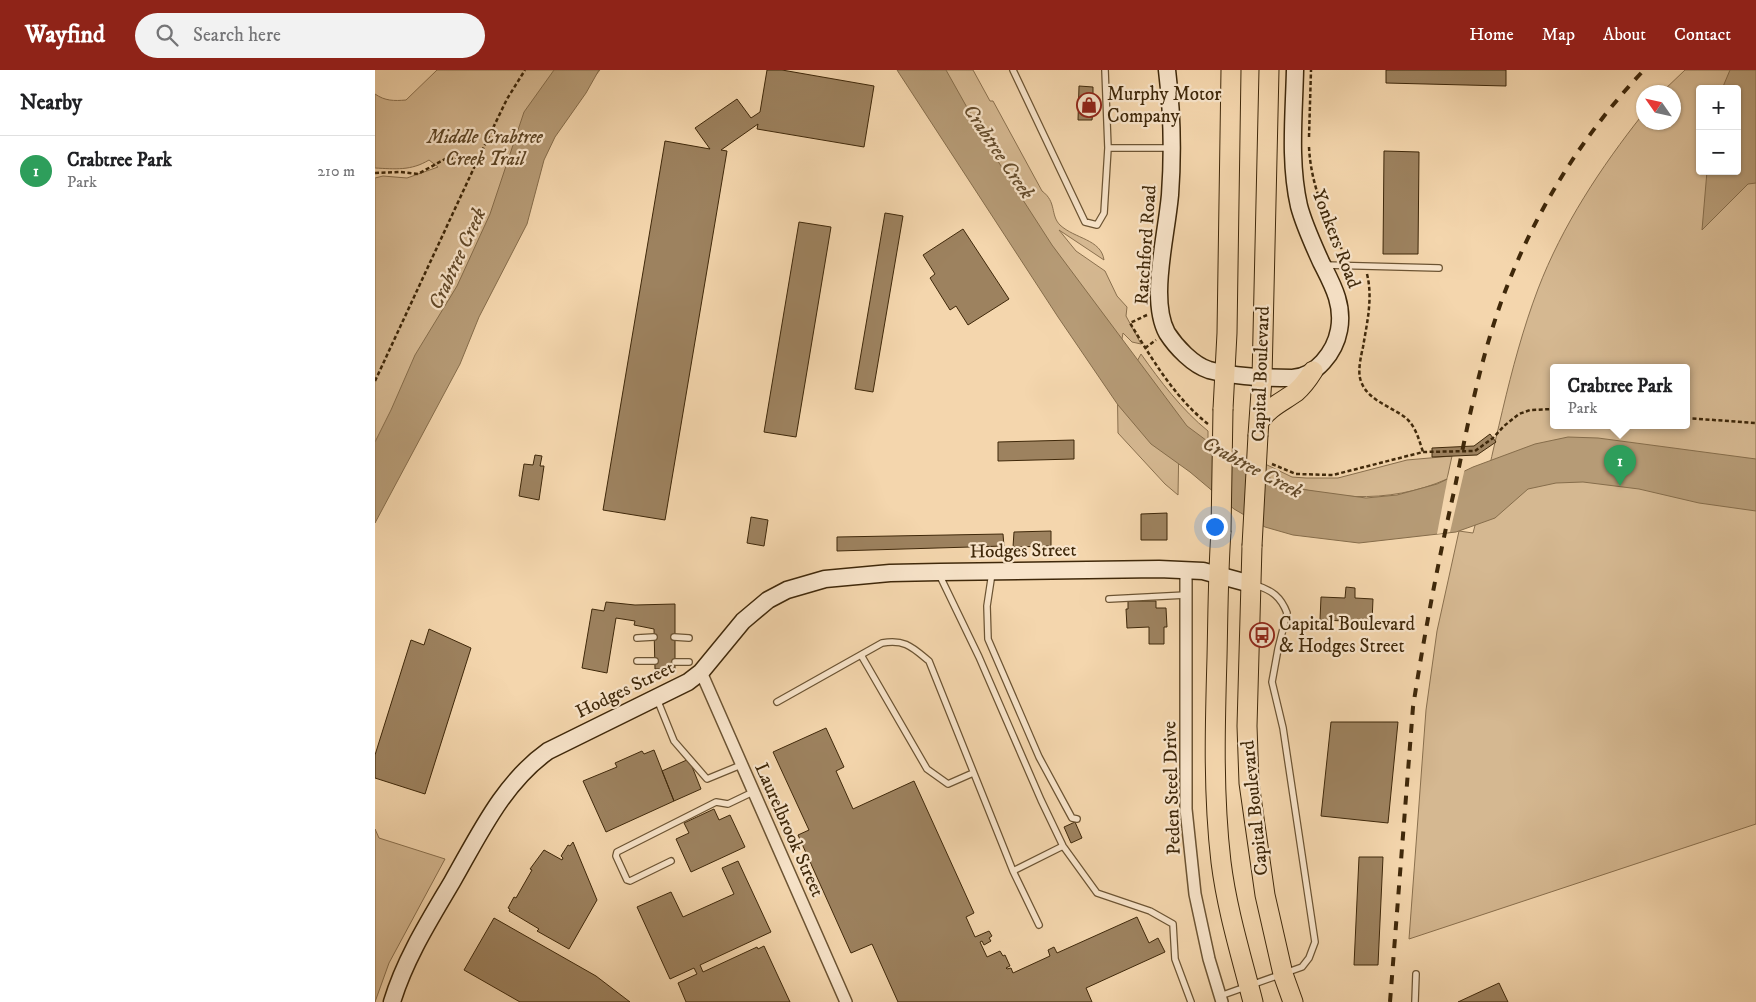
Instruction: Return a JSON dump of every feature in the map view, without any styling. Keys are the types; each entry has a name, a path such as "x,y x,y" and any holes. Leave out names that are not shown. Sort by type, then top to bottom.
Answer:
{"main road":[{"name":"Capital Boulevard","path":"1231,70 1233,374 1223,409 1215,739 1217,814 1221,862 1229,911 1251,994"},
{"name":"Capital Boulevard","path":"1269,70 1262,378 1252,546 1247,726 1249,782 1265,895 1283,974 1293,1002"},
{"path":"1259,428 1268,410 1297,391 1307,381 1313,371"}],"street":[{"name":"Ratchford Road","path":"1167,70 1171,148 1170,195 1159,292 1161,310 1167,332 1187,356 1207,369 1233,374"},
{"name":"Yonkers Road","path":"1295,70 1293,143 1295,186 1305,224 1339,301 1339,329 1335,342 1329,354 1313,371"},
{"path":"1233,374 1262,378 1297,378 1313,371"},
{"name":"Hodges Street","path":"392,1002 403,971 425,928 486,823 512,784 534,761 548,751 682,686 695,667 743,621 768,600 787,590 825,579 848,576 992,571 1186,569 1203,571 1251,584"},
{"name":"Peden Steel Drive","path":"1186,569 1186,809 1195,894 1209,959 1221,999"},
{"name":"Laurelbrook Street","path":"695,667 741,765 846,1002"}],"lane":[{"path":"1013,70 1085,222 1097,225 1104,213 1108,148 1105,70"},
{"path":"1108,148 1171,148"},
{"path":"1323,265 1439,268"},
{"path":"992,571 987,606 987,639 1039,757 1065,808 1072,818 1077,819"},
{"path":"938,572 979,657 1063,846 1097,894 1150,911 1173,924 1175,959 1191,1002"},
{"path":"1221,999 1251,994 1283,974 1302,967 1309,958 1315,942 1283,728 1273,682 1278,649 1287,613 1278,596 1266,588 1251,584"},
{"path":"1109,599 1186,595"},
{"path":"637,638 654,637"},
{"path":"674,637 689,638"},
{"path":"777,702 882,644 901,642 910,646 929,661 1013,871 1039,925"},
{"path":"861,655 927,769 948,784 973,772"},
{"path":"637,661 655,661"},
{"path":"675,662 695,667"},
{"path":"657,699 674,741 707,779 741,765"},
{"path":"671,861 630,882 627,880 616,856 617,852 716,802 728,804 753,792"},
{"path":"1013,871 1063,846"},
{"path":"1415,1002 1416,974"}],"path":[{"path":"375,381 479,157 507,99 525,70"},
{"path":"1311,70 1309,141 1310,163 1315,190 1327,220 1348,259"},
{"path":"375,173 400,172 418,174 445,159 479,157"},
{"path":"1362,267 1367,275 1370,299 1361,358 1360,379 1367,391 1381,403 1406,419 1417,432 1423,452"},
{"path":"1148,315 1130,323 1159,370 1197,416 1209,426"},
{"path":"1267,461 1296,474 1333,475 1423,452 1475,451 1493,438 1519,414 1530,410 1550,409"},
{"path":"1690,418 1756,423"}],"green space":[{"name":"Middle Crabtree Creek Trail","path":"437,70 600,70 537,142 375,474 375,178 383,176 407,178 438,167 429,160 409,168 375,168 375,94 390,100 406,100"},
{"path":"916,70 973,70 990,101 993,101 1042,191 1050,200 1057,221 1066,230 1093,243 1102,253 1104,260 1059,230 1076,251 1105,271 1117,296 1127,307 1126,316 1141,344 1132,342 1123,333 1117,367"},
{"path":"1685,70 1756,70 1756,824 1409,939 1426,710 1437,631 1459,531 1473,533 1518,349 1538,289 1571,220 1612,155 1636,123 1636,130 1681,130 1681,85 1669,85"},
{"path":"1141,354 1172,395 1208,431 1208,443 1190,434 1135,365"},
{"path":"1117,367 1179,440 1178,495 1165,484 1118,433"},
{"path":"1452,456 1447,479 1402,493 1378,496 1331,495 1285,484 1263,475 1263,463 1292,477 1338,478 1407,460"},
{"path":"375,829 379,838 445,859 389,963 375,1002"}],"shaded area":[{"path":"554,70 599,70 586,93 555,137 544,160 527,224 479,317 460,364 375,523 375,442 415,355 457,286 490,214 524,112"},
{"path":"897,70 946,70 992,152 1052,245 1187,426 1238,464 1278,482 1300,489 1366,498 1397,495 1437,484 1473,467 1535,444 1568,437 1598,438 1756,459 1756,511 1699,503 1639,489 1583,482 1556,483 1528,489 1495,518 1456,532 1359,543 1293,535 1265,527 1234,509 1190,472 1151,444 1118,405 1058,317"},
{"path":"1730,70 1756,70 1756,183 1748,184 1702,230 1707,175 1741,175 1741,85 1724,85"}],"pier":[{"path":"1465,468 1450,532 1437,534 1448,476"}],"building":[{"path":"767,70 782,70 874,86 864,147 757,129 758,124 721,150 727,151 665,520 603,510 665,141 710,149 695,128 737,99 751,118 760,112"},
{"path":"1386,70 1506,70 1506,86 1386,83"},
{"name":"Murphy Motor Company","path":"1079,86 1093,87 1093,101 1099,101 1099,110 1093,110 1092,120 1078,120"},
{"path":"1384,151 1419,152 1418,254 1383,254"},
{"path":"885,213 903,216 873,392 855,389"},
{"path":"799,222 831,227 796,437 764,432"},
{"path":"963,229 1009,299 968,325 956,306 950,310 930,278 935,274 923,255"},
{"path":"1490,434 1496,442 1477,455 1432,457 1432,448 1474,446"},
{"path":"1074,440 1074,459 998,461 998,442"},
{"path":"535,455 542,456 540,466 544,466 539,500 519,496 524,464 533,465"},
{"path":"1167,513 1167,540 1141,540 1141,514"},
{"path":"751,517 768,520 764,546 747,543"},
{"path":"1051,531 1051,546 1013,547 1014,532"},
{"path":"1003,534 1004,546 837,551 837,537"},
{"path":"1346,587 1355,588 1355,598 1373,599 1372,622 1320,620 1321,597 1345,598"},
{"path":"1128,601 1156,601 1156,608 1166,608 1167,627 1164,627 1164,644 1149,644 1149,627 1127,628 1126,609 1128,609"},
{"path":"606,602 635,605 675,604 675,669 655,669 654,629 634,625 635,621 616,618 607,673 582,668 592,609 604,611"},
{"path":"429,629 471,648 425,794 375,778 375,755 411,640 424,645"},
{"path":"1331,722 1398,722 1388,823 1321,816"},
{"path":"826,728 844,767 836,771 853,809 914,781 974,913 966,917 975,937 989,931 992,936 989,938 991,941 984,945 982,941 980,942 987,957 1000,951 1003,956 1005,955 1010,966 1006,968 1011,968 1013,973 1050,956 1048,950 1054,947 1057,953 1137,917 1149,943 1158,938 1165,952 1086,988 1092,1002 898,1002 872,944 851,953 798,835 809,830 773,752"},
{"path":"654,750 674,801 606,832 583,781 617,767 615,763 642,751 644,754"},
{"path":"689,759 701,789 674,801 662,771"},
{"path":"714,809 719,820 730,815 745,847 691,872 676,839 689,833 684,823"},
{"path":"1075,822 1082,838 1071,843 1064,827"},
{"path":"573,842 597,900 569,949 537,931 539,929 509,911 510,909 508,908 532,870 530,869 544,850 562,860 561,856 568,845 570,846"},
{"path":"1359,857 1383,857 1378,965 1354,965"},
{"path":"738,861 771,932 700,965 703,972 757,947 758,949 764,946 790,1002 686,1002 678,983 697,974 694,968 670,979 637,907 671,892 683,917 734,894 722,868"},
{"path":"494,918 596,976 630,1002 520,1002 464,970"},
{"path":"1499,983 1508,1002 1458,1002"}],"railway":[{"path":"1390,1002 1413,707 1439,562 1483,362 1506,289 1518,259 1547,201 1601,119 1644,70"}],"place":[{"name":"Murphy Motor Company","path":"1089,105"},
{"name":"Crabtree Park","path":"1620,486"},
{"name":"Capital Boulevard & Hodges Street","path":"1262,635"}],"water label":[{"name":"Crabtree Creek","path":"998,152"},
{"name":"Crabtree Creek","path":"458,259"},
{"name":"Crabtree Creek","path":"1252,468"}]}
